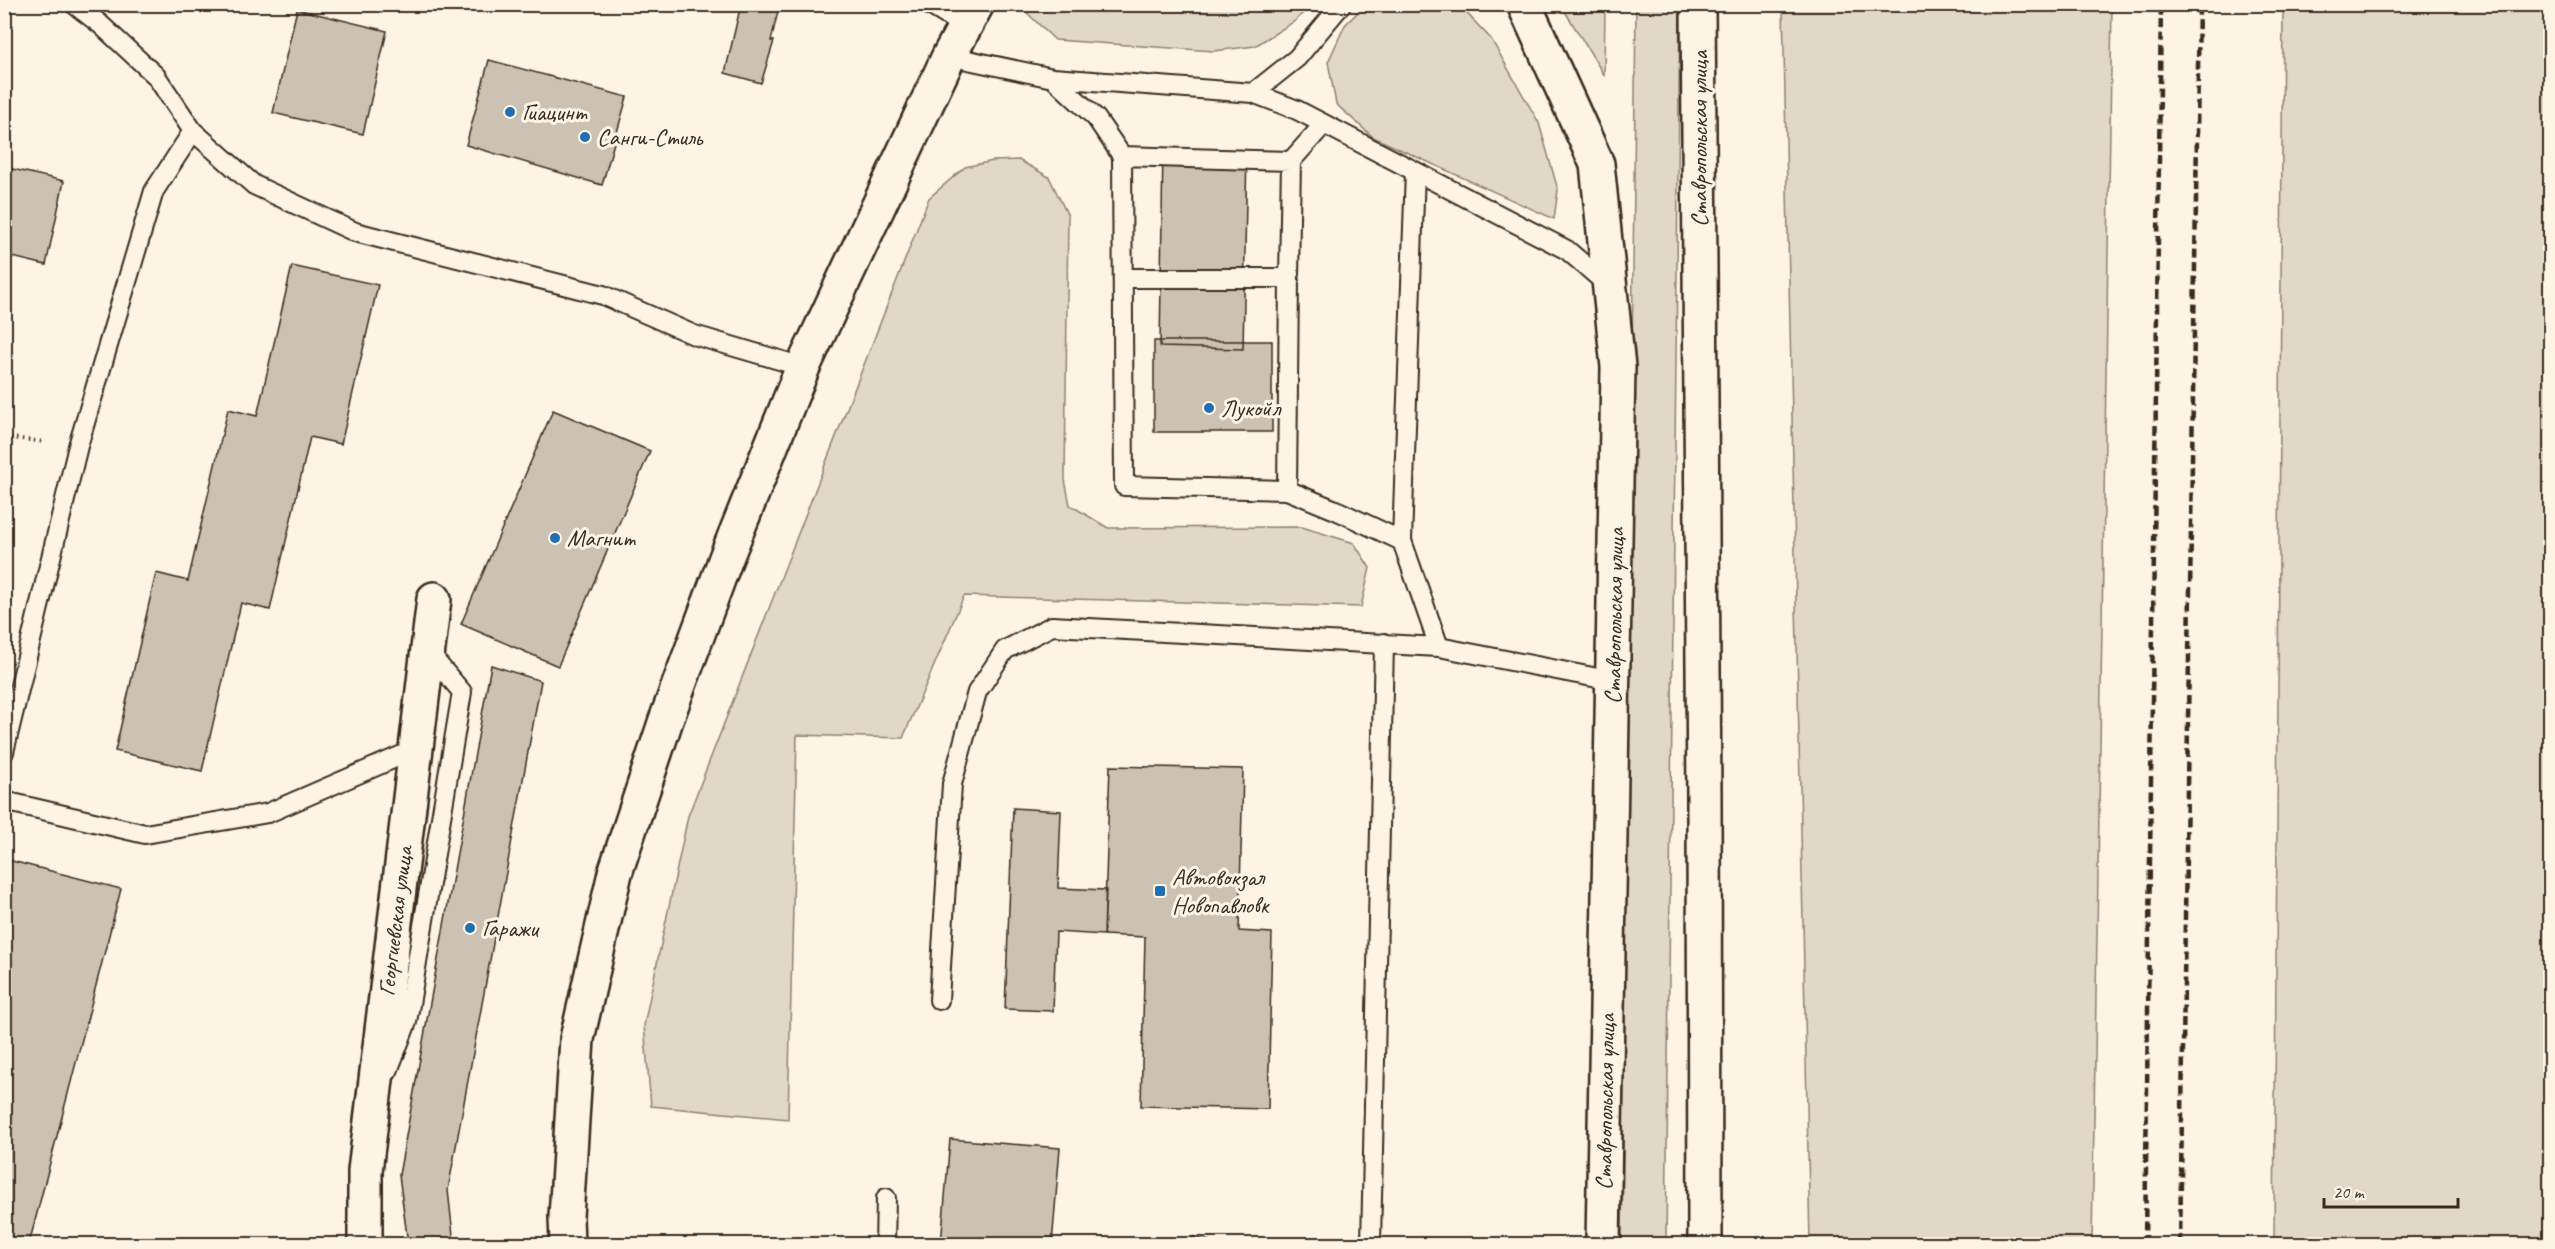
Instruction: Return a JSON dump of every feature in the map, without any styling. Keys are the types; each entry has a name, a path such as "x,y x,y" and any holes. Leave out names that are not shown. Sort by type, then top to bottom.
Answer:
{"main road":[{"name":"Ставропольская улица","path":"1524,4 1597,165 1618,367 1603,1245"},
{"name":"Ставропольская улица","path":"1698,4 1705,1245"},
{"path":"567,1245 566,1217 577,1039 615,873 666,720 726,558 803,367 971,15"},
{"name":"Георгиевская улица","path":"365,1245 365,1171 434,598"}],"lane":[{"path":"74,4 100,24 156,76 193,131 254,185 355,232 603,295 694,335 803,367"},
{"path":"928,4 971,15"},
{"path":"1253,93 1297,58 1342,4"},
{"path":"950,56 1053,78 1253,93 1297,110 1567,250 1610,287"},
{"path":"1053,78 1095,118 1122,156 1124,486 1287,490 1402,541"},
{"path":"1287,490 1292,161 1323,125"},
{"path":"4,752 78,446 154,191 193,131"},
{"path":"1122,156 1292,161"},
{"path":"1415,171 1402,541 1439,647"},
{"path":"1123,278 1289,278"},
{"path":"939,1000 952,784 977,692 1005,650 1052,626 1439,647 1613,681"},
{"path":"1371,1245 1384,643"},
{"path":"372,1108 407,1022 462,692 428,652"},
{"path":"4,801 145,834 268,813 416,748"},
{"path":"885,1245 886,1198"},
{"path":"365,1210 372,1245"}],"path":[{"path":"4,437 78,446"}],"shaded area":[{"path":"1680,4 1666,1244 1622,1244 1636,5"},
{"path":"1019,5 1311,5 1295,21 1255,46 1214,51 1055,40"},
{"path":"1365,5 1459,5 1491,39 1539,123 1558,190 1554,219 1373,137 1336,104 1328,62 1345,25"},
{"path":"1561,5 1605,5 1604,75"},
{"path":"1783,5 2112,5 2092,1244 1810,1244"},
{"path":"2283,5 2550,5 2550,1244 2274,1244"},
{"path":"1019,160 1049,177 1068,216 1065,480 1070,505 1108,528 1302,527 1354,543 1370,568 1361,607 964,596 903,738 797,735 788,1119 651,1106 644,1025 688,816 929,198 965,167 993,161"}],"building":[{"path":"741,4 779,7 771,41 774,41 761,83 725,73"},
{"path":"297,9 387,31 363,134 273,113"},
{"path":"489,60 627,97 602,185 466,145"},
{"path":"1163,149 1247,151 1243,349 1160,347"},
{"path":"4,167 64,181 46,265 4,255"},
{"path":"292,266 378,285 341,444 310,437 270,610 241,603 202,771 115,751 156,573 188,581 228,409 257,416"},
{"path":"1154,341 1272,341 1272,432 1154,432"},
{"name":"Магнит","path":"553,410 650,451 558,666 461,624"},
{"name":"Гаражи","path":"491,665 541,681 448,1190 454,1244 408,1244 399,1175"},
{"path":"1110,766 1243,769 1239,931 1272,933 1268,1109 1141,1106 1145,937 1104,935"},
{"path":"1013,808 1061,811 1058,888 1106,890 1104,935 1056,932 1053,1011 1005,1009"},
{"path":"8,860 121,889 29,1244 4,1244 4,875"},
{"path":"950,1139 1060,1148 1052,1244 941,1244"},
{"path":"1193,1237 1210,1241 1209,1244 1191,1244"}],"railway":[{"path":"2145,1244 2161,4"},
{"path":"2180,1244 2199,4"}],"place":[{"name":"Гиацинт","path":"510,112"},
{"name":"Санги-Стиль","path":"585,137"},
{"name":"Лукойл","path":"1209,408"},
{"name":"Магнит","path":"555,538"},
{"name":"Автовокзал Новопавловк","path":"1160,891"},
{"name":"Гаражи","path":"470,928"}]}
